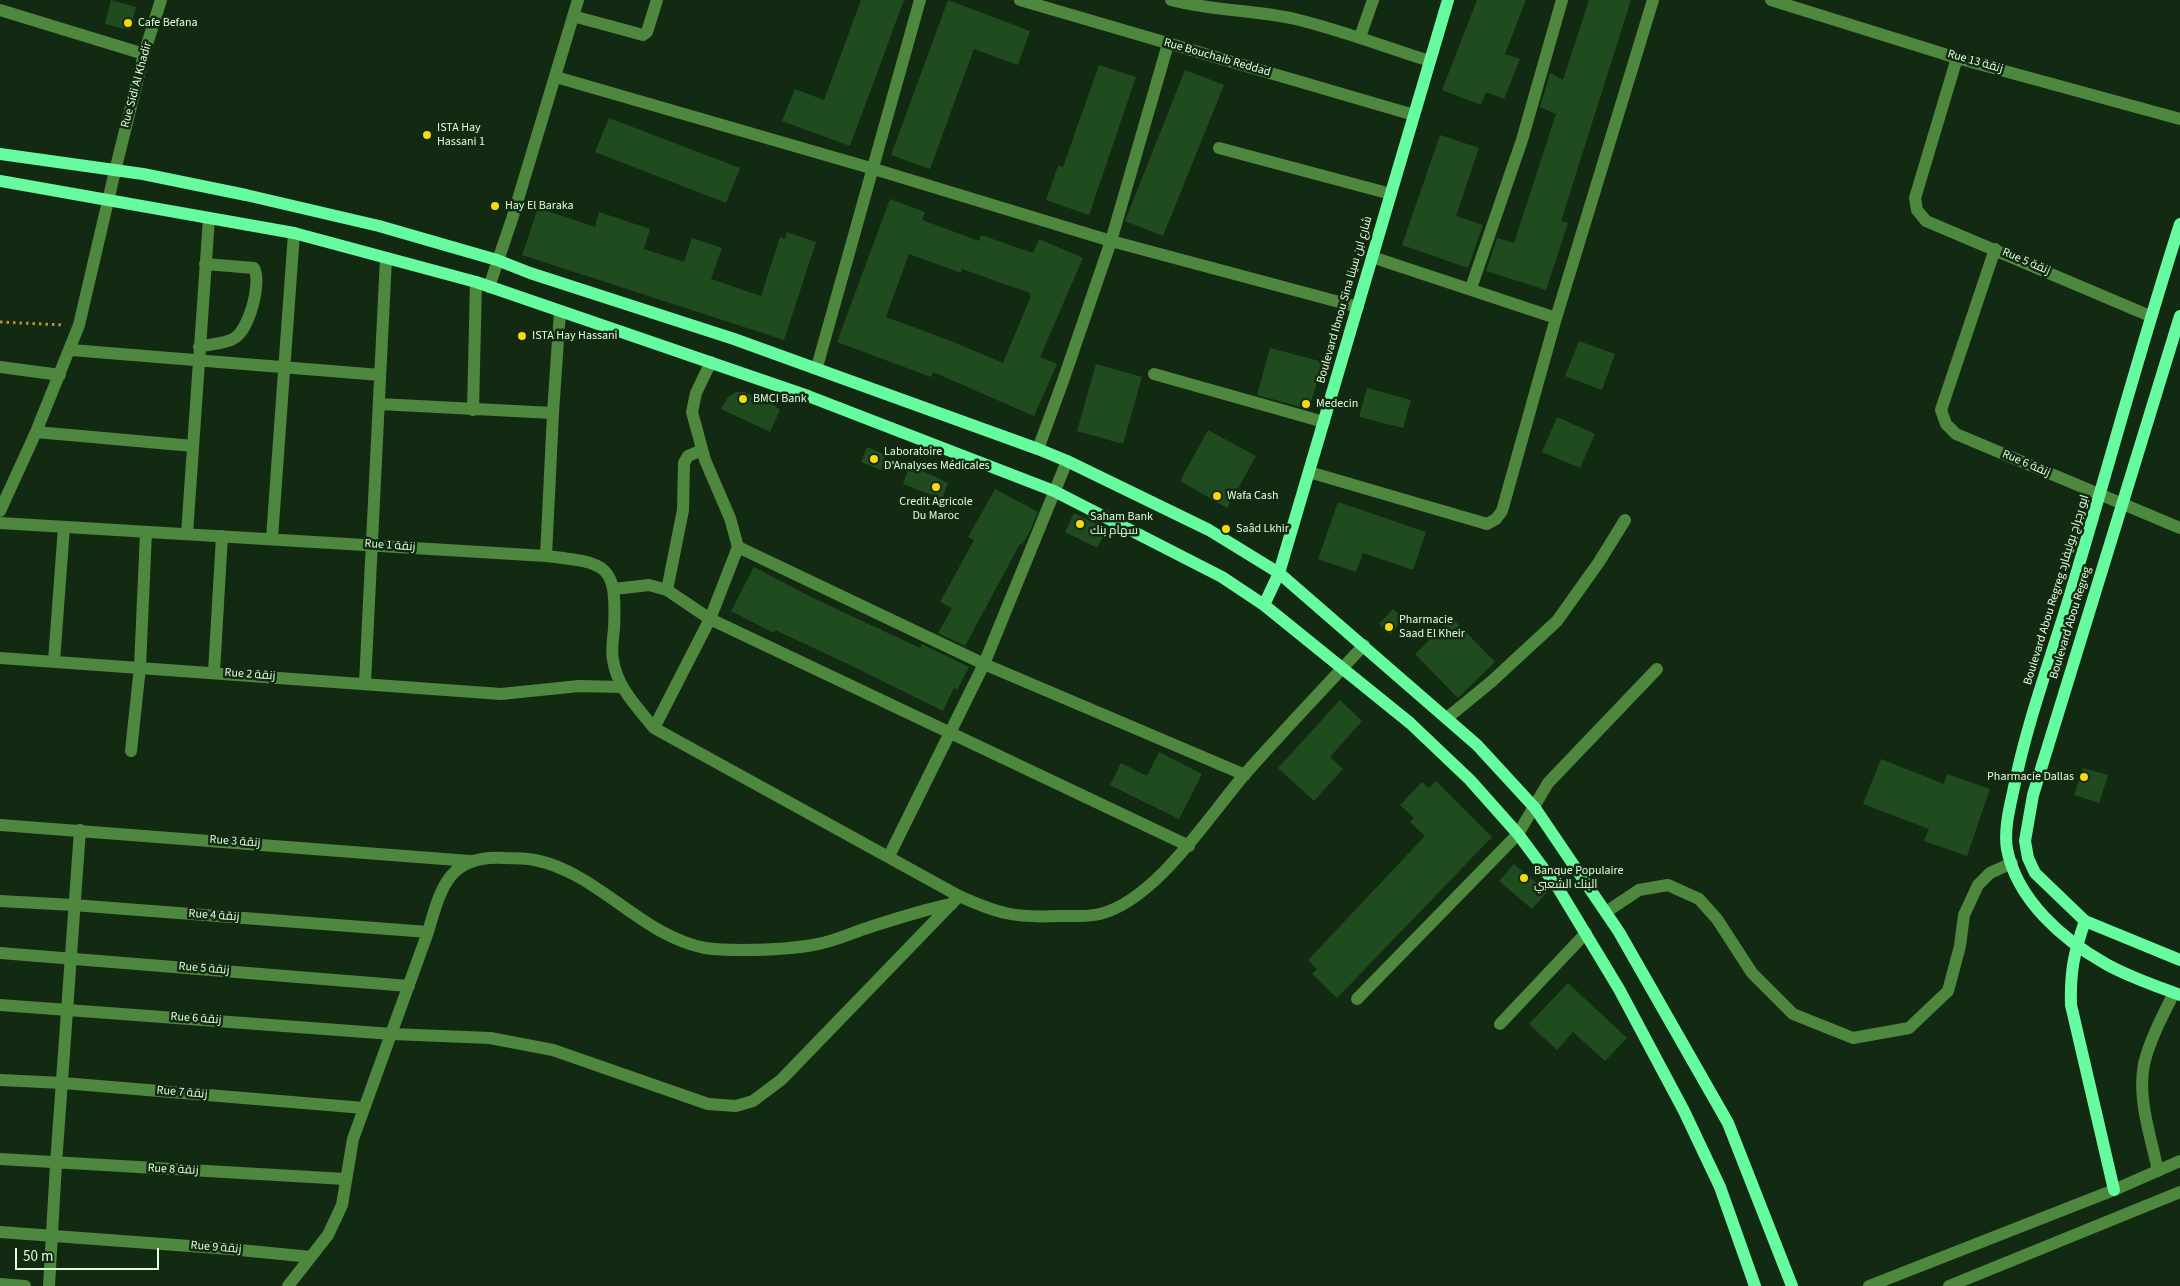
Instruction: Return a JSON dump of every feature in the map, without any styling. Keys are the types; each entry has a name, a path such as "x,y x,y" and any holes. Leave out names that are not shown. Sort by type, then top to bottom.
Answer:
{"main road":[{"name":"Boulevard Ibnou Sina شارع ابن سينا","path":"1264,606 1279,573 1448,0"},
{"path":"0,154 143,174 236,193 369,223 497,260 530,273 817,368 1038,449 1067,461 1209,530 1279,573 1477,745 1535,808 1606,912 1671,1020 1728,1123 1792,1286"},
{"path":"0,181 294,233 489,286 808,396 1054,491 1222,577 1264,606 1410,723 1470,780 1518,834 1558,888 1586,933 1619,989 1684,1111 1720,1187 1755,1286"},
{"name":"Boulevard Abou Regreg ابو رجراج بوليفارد","path":"2177,994 2108,965 2076,946 2038,910 2016,878 2007,849 2007,826 2018,767 2100,495 2150,316 2180,224"},
{"name":"Boulevard Abou Regreg","path":"2085,921 2035,872 2028,858 2025,841 2033,794 2179,324"},
{"path":"2114,1190 2071,1005 2070,977 2076,946 2085,921 2180,960"}],"street":[{"name":"Rue Sidi Al Khadir","path":"0,511 71,350 79,325 144,54 161,0"},
{"path":"489,286 513,216 578,0"},
{"path":"573,16 643,35 647,32 657,0"},
{"path":"817,368 920,0"},
{"name":"Rue Bouchaib Reddad","path":"1022,0 1414,114"},
{"path":"1171,0 1216,9 1296,19 1360,37 1430,60"},
{"path":"1360,37 1373,0"},
{"path":"1470,288 1522,140 1562,0"},
{"path":"1309,472 1487,524 1496,520 1502,511 1556,318 1653,0"},
{"name":"Rue 13 زنقة","path":"1771,0 1957,58 2180,119"},
{"path":"0,10 144,54"},
{"path":"1038,449 1111,241 1168,44"},
{"name":"Rue 5 زنقة","path":"1957,58 1915,198 1918,210 1926,221 2150,316"},
{"path":"556,77 874,169 1111,241 1358,307"},
{"path":"1219,148 1391,194"},
{"path":"187,534 209,218"},
{"path":"272,538 294,233"},
{"name":"Rue 6 زنقة","path":"1995,249 1941,410 1946,424 1956,434 2180,528"},
{"path":"1372,257 1556,318"},
{"path":"365,683 386,258"},
{"path":"199,347 233,340 240,334 256,294 257,278 254,268 205,264"},
{"path":"473,410 476,282"},
{"path":"546,556 560,311"},
{"path":"71,350 380,375"},
{"path":"654,728 710,619 738,546 730,518 702,450 692,412 696,393 711,362"},
{"path":"0,367 60,375"},
{"path":"1154,374 1324,422"},
{"path":"379,404 553,413"},
{"path":"36,432 193,446"},
{"path":"667,590 684,510 684,463 688,456 702,450"},
{"path":"889,856 948,733 984,664 1067,461"},
{"path":"1447,718 1491,682 1557,621 1599,562 1625,520"},
{"name":"Rue 1 زنقة","path":"0,523 546,556 595,564 608,571 614,589"},
{"path":"54,661 64,527"},
{"path":"131,750 140,667 146,532"},
{"path":"214,672 222,536"},
{"path":"738,546 984,664 1245,775"},
{"path":"1189,846 710,619 667,590 649,585 614,589 612,659 622,687 654,728 889,856 956,900 991,911 1024,917 1099,914 1122,905 1145,889 1189,846 1245,775 1364,645"},
{"name":"Rue 2 زنقة","path":"0,658 500,694 579,686 622,687"},
{"path":"1357,1000 1518,834 1548,783 1657,669"},
{"name":"Rue 3 زنقة","path":"0,825 470,861 489,857 536,860 564,870 667,933 705,948 788,950 821,944 956,900"},
{"path":"49,1286 68,1009 73,904 80,830"},
{"path":"288,1286 328,1235 342,1204 353,1140 409,986 437,902 457,868 470,861"},
{"path":"1606,912 1639,890 1668,884 1699,900 1718,919 1752,973 1793,1014 1853,1038 1910,1028 1948,991 1960,946 1964,915 1978,885 1990,873 2012,863"},
{"name":"Rue 6 زنقة","path":"0,1005 392,1034 490,1038 553,1050 708,1104 736,1106 753,1102 781,1080 956,900"},
{"name":"Rue 4 زنقة","path":"0,901 73,904 428,932"},
{"path":"1500,1024 1586,933"},
{"name":"Rue 5 زنقة","path":"0,953 409,986"},
{"path":"2158,1171 2143,1098 2144,1065 2155,1032 2177,994"},
{"name":"Rue 7 زنقة","path":"0,1080 63,1083 364,1108"},
{"name":"Rue 8 زنقة","path":"0,1159 56,1164 345,1179"},
{"path":"1869,1286 2114,1190 2180,1161"},
{"path":"1949,1286 2180,1192"},
{"name":"Rue 9 زنقة","path":"0,1232 311,1257"},
{"path":"0,1284 25,1286"}],"path":[{"path":"0,322 79,325"}],"building":[{"path":"111,0 136,7 130,30 105,24"},
{"path":"861,0 904,0 850,146 782,121 795,89 824,100"},
{"path":"948,0 1030,31 1018,65 974,49 930,169 891,155"},
{"path":"1477,0 1526,0 1505,54 1520,59 1504,99 1486,92 1481,105 1442,90"},
{"path":"1589,0 1631,0 1561,221 1568,223 1546,290 1486,271 1497,238 1514,243 1556,114 1540,107 1550,73 1563,80"},
{"path":"1099,65 1136,77 1089,215 1046,200 1058,166 1063,167"},
{"path":"1185,70 1224,85 1163,236 1125,221"},
{"path":"609,118 740,168 726,203 595,152"},
{"path":"1440,135 1479,148 1456,216 1483,225 1468,268 1402,245"},
{"path":"890,199 925,212 922,220 979,241 981,235 1033,253 1039,239 1083,258 1040,357 1057,364 1034,416 933,372 931,377 837,342","holes":["909,254 961,273 962,269 1030,293 1029,295 1031,296 1003,363 886,317"]},
{"path":"538,208 595,227 599,212 650,229 644,249 684,262 692,238 722,248 711,279 761,296 780,237 785,239 787,232 816,242 784,340 522,255"},
{"path":"1579,341 1615,354 1602,390 1565,376"},
{"path":"1270,348 1323,362 1309,409 1257,395"},
{"path":"1096,364 1142,377 1123,444 1077,431"},
{"path":"1367,388 1411,400 1403,428 1359,417"},
{"path":"736,392 744,392 773,404 780,410 770,432 721,409 728,397"},
{"path":"1557,417 1595,434 1580,468 1542,452"},
{"path":"1208,430 1256,456 1227,508 1180,481"},
{"name":"Laboratoire D'Analyses Médicales","path":"867,447 886,455 881,470 861,462"},
{"path":"910,465 948,483 942,499 903,484"},
{"path":"995,489 1038,512 1030,531 1022,545 1020,544 965,646 938,633 952,608 940,602 974,540 968,537"},
{"path":"1338,502 1426,532 1413,570 1363,553 1356,572 1318,559"},
{"path":"1074,513 1107,529 1097,548 1065,532"},
{"path":"754,567 811,597 920,648 922,644 969,667 957,690 954,688 943,711 848,664 775,630 774,633 731,611"},
{"path":"1393,609 1404,619 1391,634 1379,624"},
{"path":"1452,618 1495,662 1458,698 1415,654"},
{"path":"1340,700 1362,721 1330,757 1343,769 1314,801 1278,768"},
{"path":"1159,752 1202,774 1179,819 1110,785 1121,763 1147,776"},
{"path":"1881,759 1944,784 1947,774 1990,789 1967,856 1924,841 1929,829 1863,804"},
{"path":"2083,768 2108,775 2099,803 2074,795"},
{"path":"1436,781 1492,837 1337,998 1312,974 1317,969 1308,960 1425,836 1410,822 1414,818 1400,805 1422,782 1429,788"},
{"path":"1514,864 1547,892 1532,909 1499,881"},
{"path":"1568,983 1627,1038 1605,1061 1573,1032 1557,1050 1529,1024"}],"place":[{"name":"Cafe Befana","path":"128,23"},
{"name":"ISTA Hay Hassani 1","path":"427,135"},
{"name":"Hay El Baraka","path":"495,206"},
{"name":"ISTA Hay Hassani","path":"522,336"},
{"name":"BMCI Bank","path":"743,399"},
{"name":"Medecin","path":"1306,404"},
{"name":"Laboratoire D'Analyses Médicales","path":"874,459"},
{"name":"Credit Agricole Du Maroc","path":"936,487"},
{"name":"Wafa Cash","path":"1217,496"},
{"name":"Saham Bank سهام بنك","path":"1080,524"},
{"name":"Saâd Lkhir","path":"1226,529"},
{"name":"Pharmacie Saad El Kheir","path":"1389,627"},
{"name":"Pharmacie Dallas","path":"2084,777"},
{"name":"Banque Populaire البنك الشعبي","path":"1524,878"}]}
